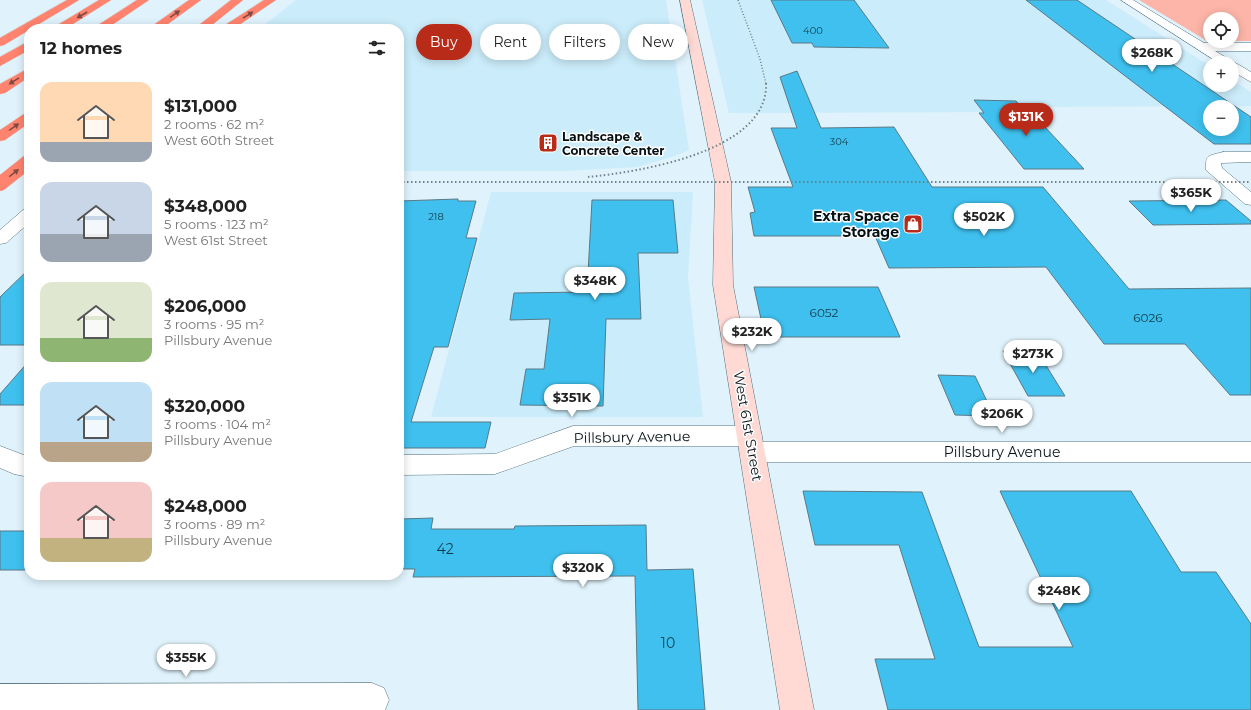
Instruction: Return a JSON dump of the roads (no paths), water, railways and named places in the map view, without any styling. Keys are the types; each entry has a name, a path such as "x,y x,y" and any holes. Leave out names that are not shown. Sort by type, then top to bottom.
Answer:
{"highway":[{"path":"33,24 74,0"},
{"path":"65,24 106,0"},
{"path":"106,24 144,0"},
{"path":"161,24 196,0"},
{"path":"207,24 238,0"},
{"path":"233,24 271,0"},
{"path":"0,43 24,29"},
{"path":"0,62 24,48"},
{"path":"0,90 24,75"},
{"path":"0,137 24,120"},
{"path":"0,184 24,166"}],"street":[{"name":"West 61st Street","path":"684,0 723,182 723,285 798,710"},
{"path":"1126,0 1216,56"},
{"path":"1202,47 1251,47"},
{"path":"1239,70 1251,78"},
{"path":"1251,157 1224,157 1213,160 1214,170 1251,200"},
{"path":"0,239 24,218"},
{"name":"Pillsbury Avenue","path":"404,465 495,464 573,436 752,444 1251,452"},
{"path":"0,456 24,467"},
{"path":"0,701 136,706 372,700"}],"railway":[{"path":"738,0 760,59 766,84"},
{"path":"588,177 637,170 667,163 697,154 724,142 746,126 761,107 766,84"},
{"path":"404,182 1251,182"}],"place":[{"name":"Landscape & Concrete Center","path":"548,143"},
{"name":"Extra Space Storage","path":"913,224"}]}
